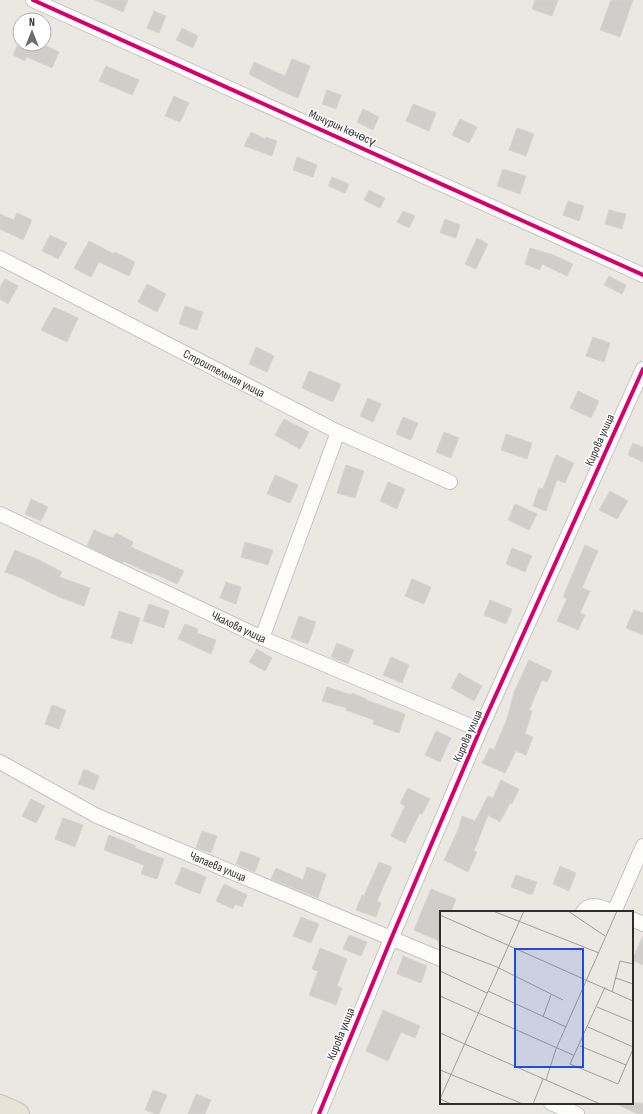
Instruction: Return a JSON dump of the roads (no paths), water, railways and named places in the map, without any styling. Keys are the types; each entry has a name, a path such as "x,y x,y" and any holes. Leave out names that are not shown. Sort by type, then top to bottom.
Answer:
{"main road":[{"path":"0,1106 18,1114"}],"street":[{"name":"Мичурин көчөсү","path":"33,0 643,275"},
{"name":"Строительная улица","path":"0,258 338,432 450,482"},
{"name":"Кирова улица","path":"319,1114 391,939 480,730 643,369"},
{"path":"262,638 338,432"},
{"name":"Чкалова улица","path":"0,514 262,638 480,730"},
{"name":"Чапаева улица","path":"0,762 97,816 440,959"},
{"path":"614,911 643,846"},
{"path":"584,911 589,906 597,906 611,911"},
{"path":"633,919 643,924"},
{"path":"553,1104 577,1114"}]}
